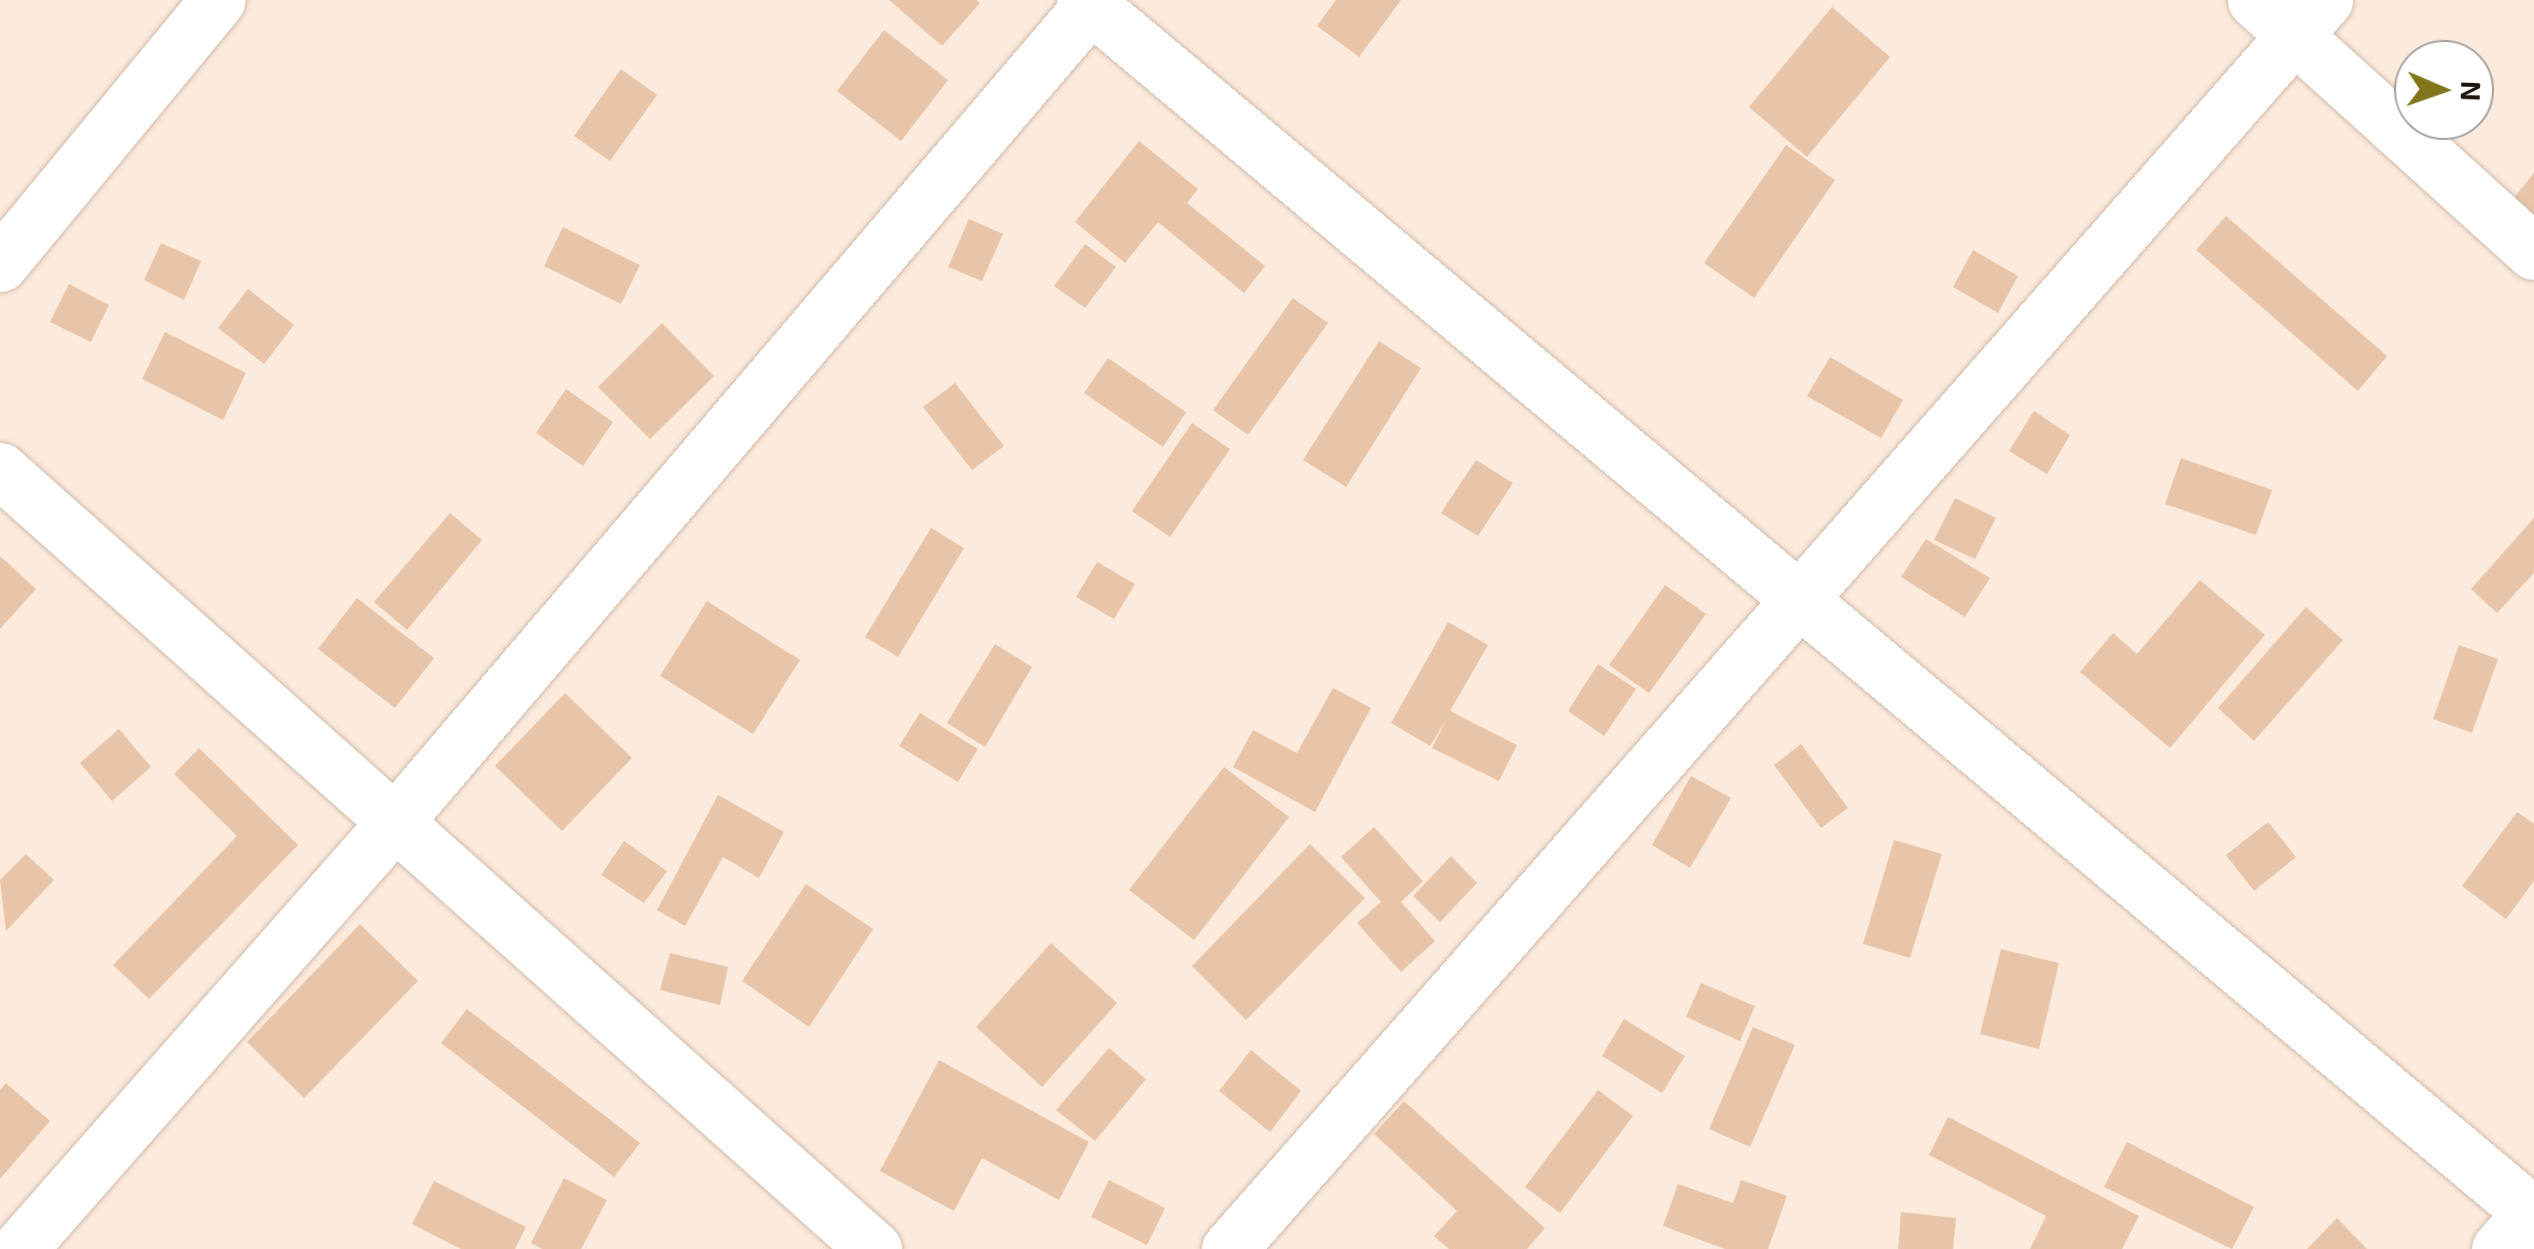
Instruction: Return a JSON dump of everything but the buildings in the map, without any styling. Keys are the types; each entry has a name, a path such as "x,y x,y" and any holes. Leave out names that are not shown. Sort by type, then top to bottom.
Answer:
{"street":[{"path":"0,264 218,0"},
{"path":"18,1249 392,826 1090,2 1797,594 2524,1221"},
{"path":"1228,1249 1797,594 2291,12 2534,252"},
{"path":"0,470 392,826 874,1249"}]}
